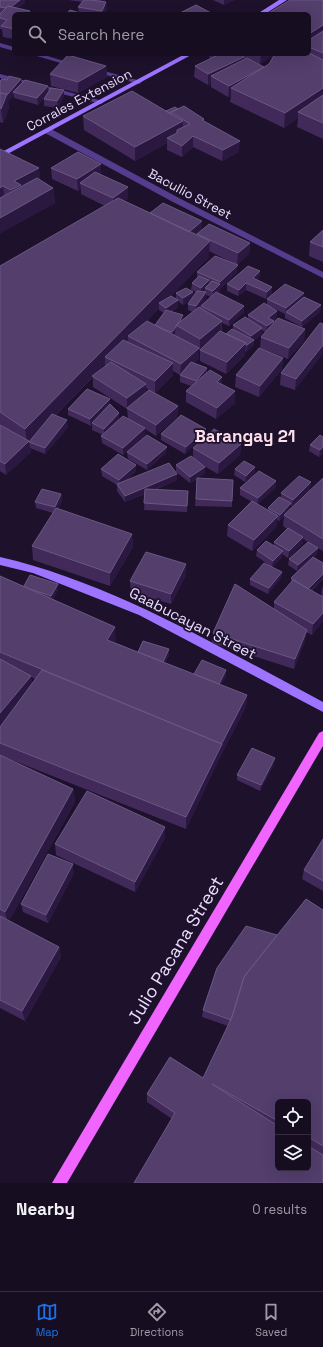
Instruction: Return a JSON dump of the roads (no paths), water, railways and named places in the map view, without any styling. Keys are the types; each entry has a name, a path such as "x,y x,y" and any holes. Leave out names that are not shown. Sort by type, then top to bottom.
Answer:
{"main road":[{"path":"263,12 284,0"},
{"name":"Corrales Extension","path":"0,156 186,56"},
{"name":"Gaabucayan Street","path":"0,561 36,569 143,612 323,707"},
{"name":"Julio Pacana Street","path":"61,1182 323,736"}],"street":[{"path":"0,45 12,48"},
{"path":"40,56 78,66"},
{"path":"86,68 139,82"},
{"path":"0,76 101,102"},
{"name":"Bacullio Street","path":"48,131 176,200 323,275"}],"district":[{"name":"Barangay 21","path":"245,436"}]}
